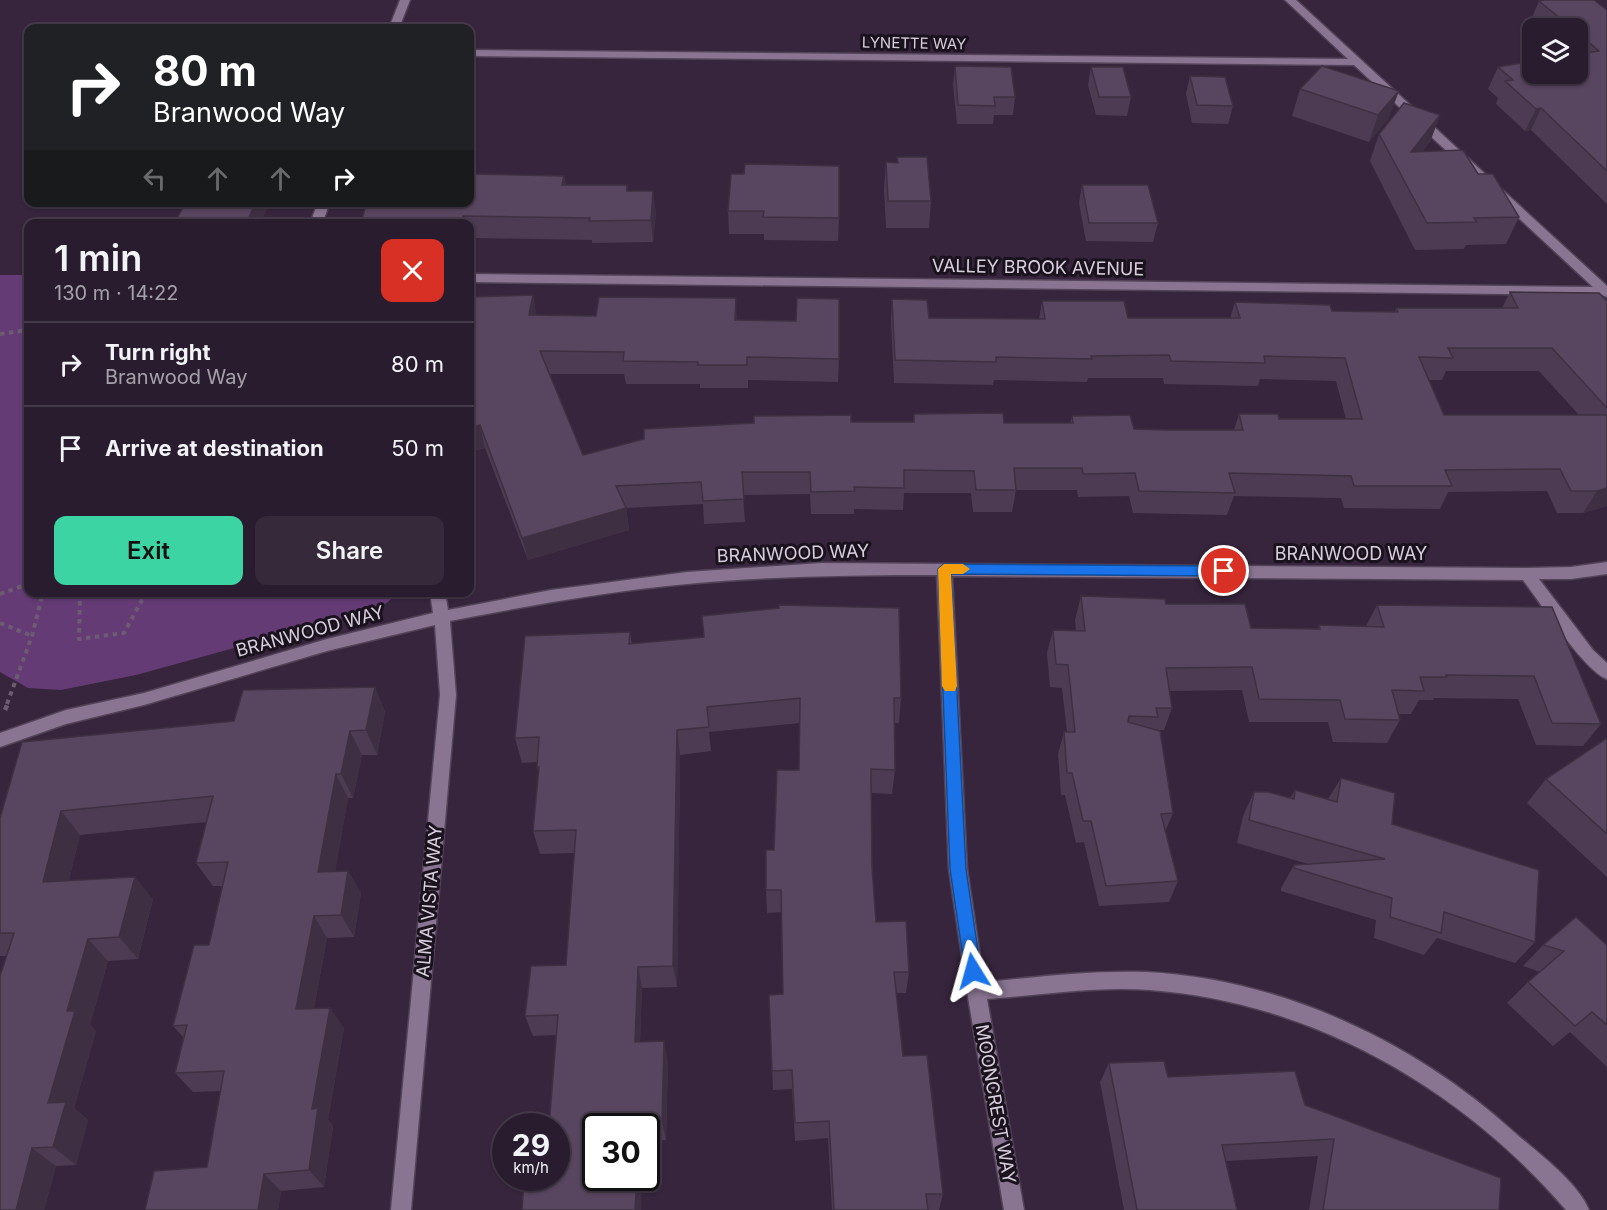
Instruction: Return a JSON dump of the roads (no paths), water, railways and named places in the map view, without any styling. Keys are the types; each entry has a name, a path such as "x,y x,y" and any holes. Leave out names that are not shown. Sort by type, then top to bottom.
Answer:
{"street":[{"path":"396,24 405,0"},
{"path":"1290,0 1606,292"},
{"name":"LYNETTE WAY","path":"474,53 1358,62"},
{"name":"VALLEY BROOK AVENUE","path":"474,278 1606,292"},
{"name":"BRANWOOD WAY","path":"0,740 66,717 144,699 327,645 442,617 551,596 687,578 822,569 1527,574 1571,573 1607,568"},
{"name":"MOONCREST WAY","path":"944,569 958,869 976,991 1014,1210"},
{"path":"1527,574 1588,654 1607,673"},
{"name":"ALMA VISTA WAY","path":"401,1210 448,696 442,617 438,597"},
{"path":"976,991 1104,981 1149,981 1209,988 1279,1004 1347,1031 1430,1077 1504,1134 1579,1210"}]}
